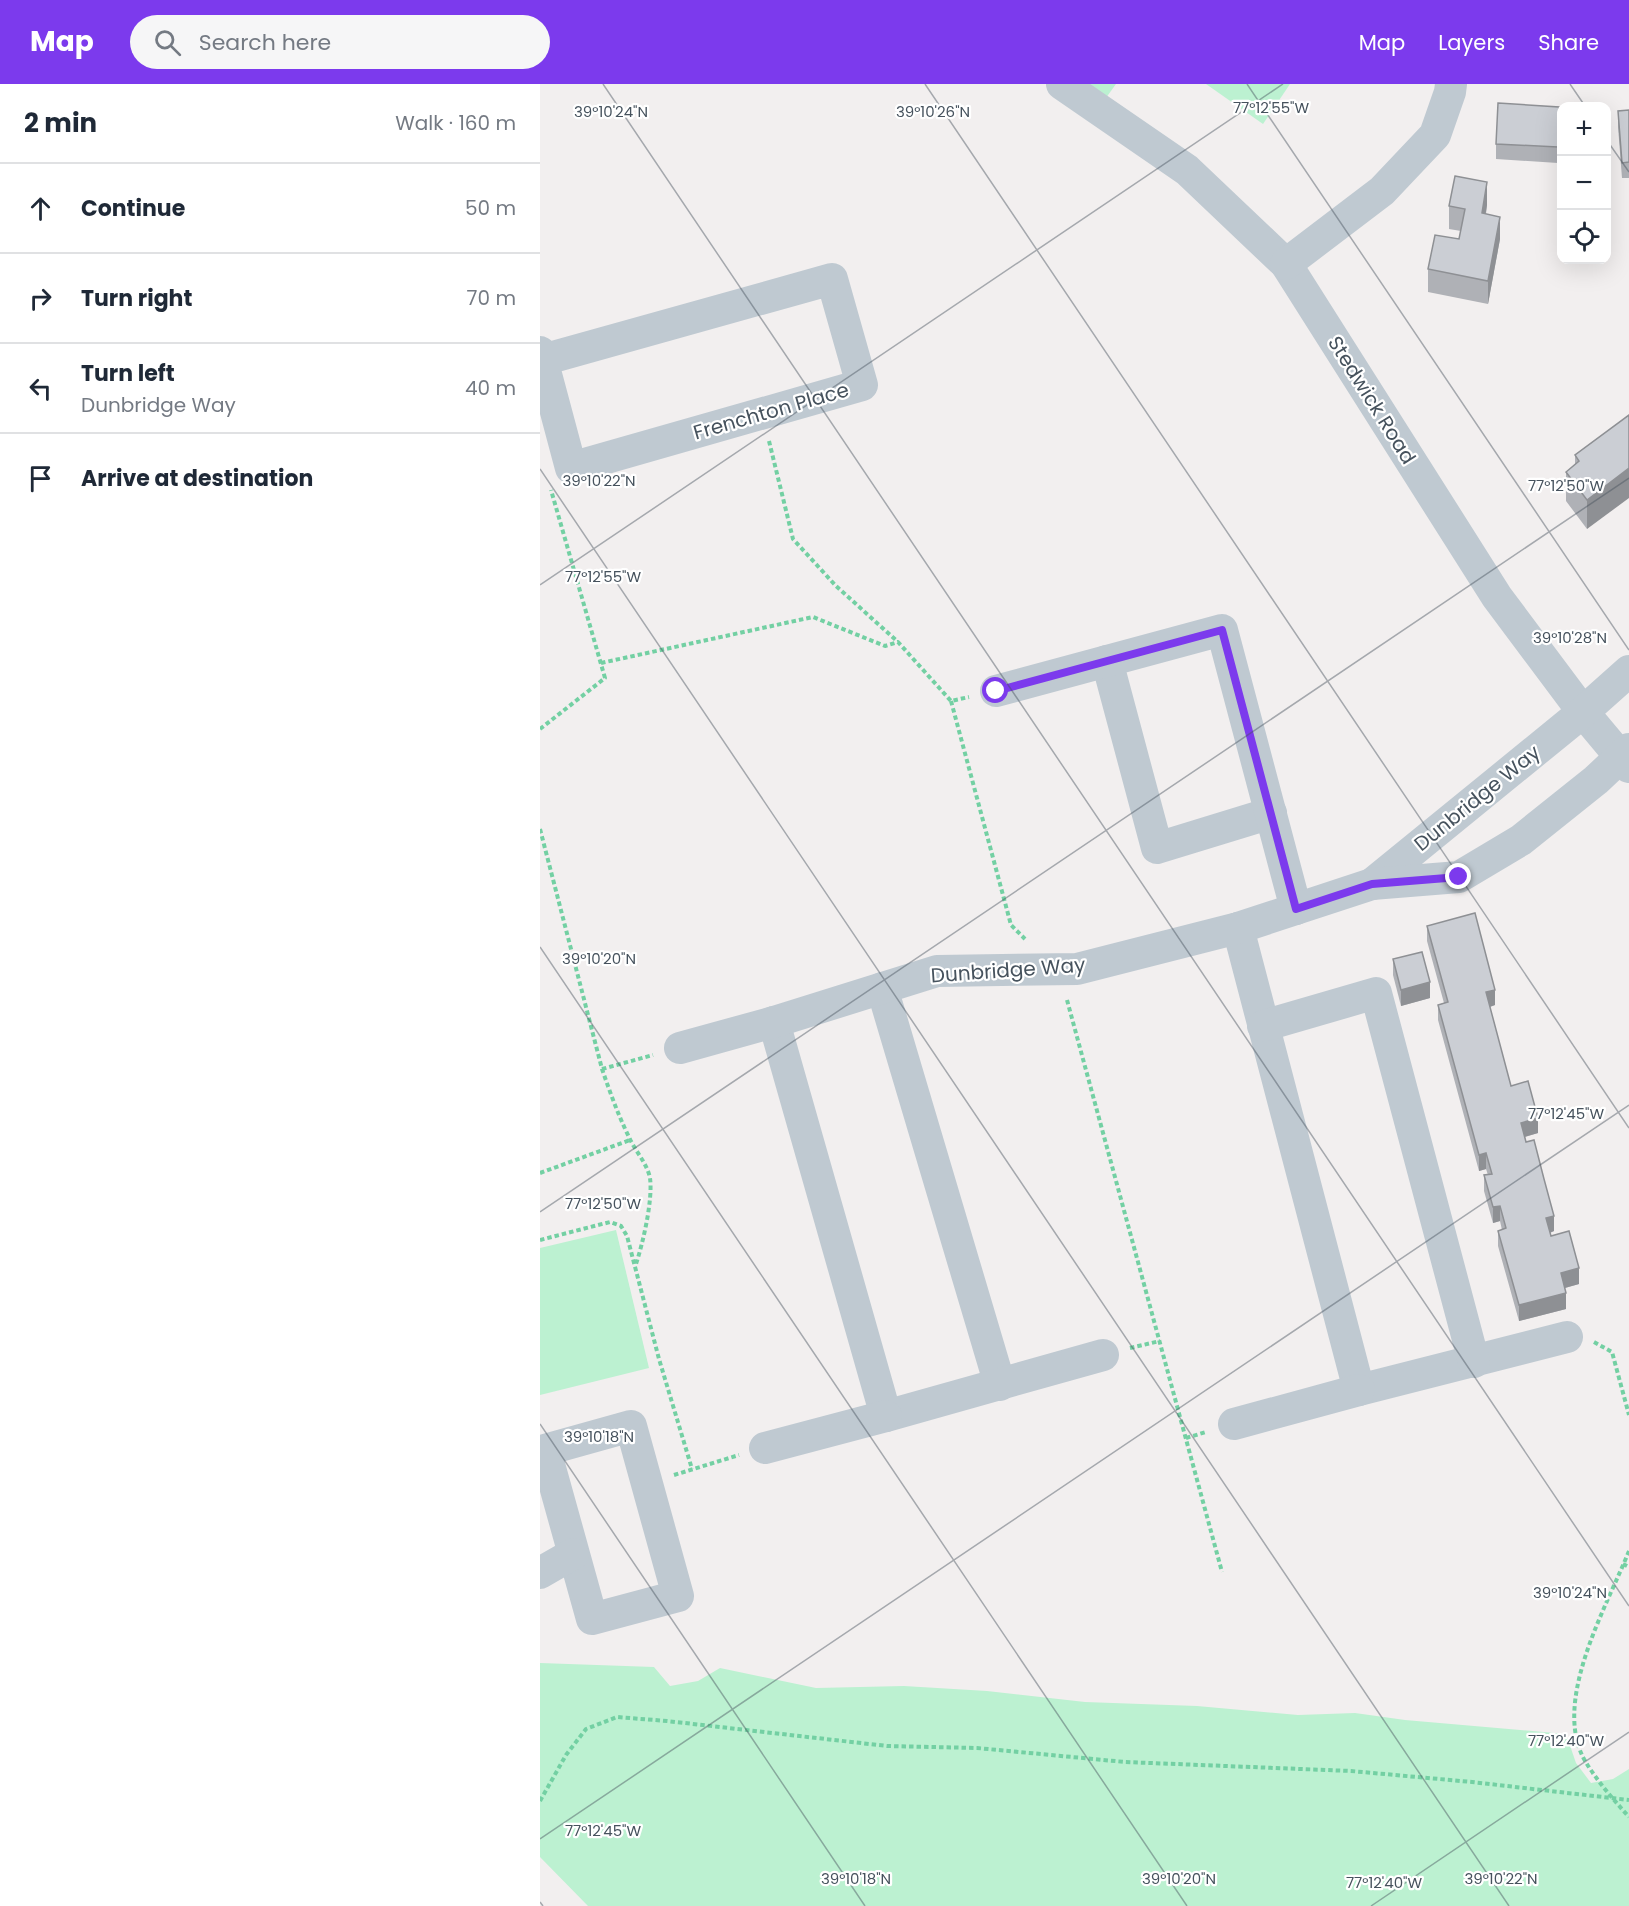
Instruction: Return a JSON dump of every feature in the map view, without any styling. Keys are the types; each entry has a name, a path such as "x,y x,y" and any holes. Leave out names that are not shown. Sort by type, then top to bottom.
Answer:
{"street":[{"name":"Stedwick Road","path":"1062,84 1186,170 1286,264 1497,597 1583,712 1626,758"},
{"path":"1286,264 1382,191 1435,135 1451,84"},
{"name":"Frenchton Place","path":"832,279 862,385 762,413 571,468 550,427 541,356 832,279"},
{"path":"996,691 1222,630 1296,909"},
{"path":"1107,661 1157,848 1271,813"},
{"name":"Dunbridge Way","path":"1372,884 1583,712 1629,671"},
{"name":"Dunbridge Way","path":"680,1048 774,1022 937,971 1077,969 1238,928 1372,884 1459,877 1521,840 1626,758"},
{"path":"1238,928 1359,1390"},
{"path":"882,988 1000,1385"},
{"path":"1263,1026 1376,993 1474,1362"},
{"path":"774,1022 886,1416"},
{"path":"1234,1424 1567,1337"},
{"path":"765,1448 1103,1355"},
{"path":"631,1426 678,1596 592,1620 573,1554 545,1450 631,1426"},
{"path":"540,1573 573,1554"}],"path":[{"path":"762,413 792,538 836,586 898,642 951,701 1011,925 1033,947 1038,969 1068,1001 1222,1572"},
{"path":"540,729 605,678 550,487"},
{"path":"601,663 813,617 885,646 898,642"},
{"path":"951,701 996,691"},
{"path":"540,829 602,1069 615,1106 650,1179 644,1237 636,1264"},
{"path":"602,1069 680,1048"},
{"path":"540,1173 630,1140"},
{"path":"540,1240 597,1225 616,1223 621,1226 627,1236 636,1264 659,1359 692,1469 765,1448"},
{"path":"1567,1337 1597,1342 1612,1352 1629,1415"},
{"path":"1629,1551 1589,1644 1578,1683 1574,1727 1584,1758 1629,1817"},
{"path":"1623,1564 1629,1567"},
{"path":"540,1801 566,1755 586,1729 617,1717 887,1746 978,1748 1125,1762 1351,1771 1629,1800"}],"green space":[{"path":"1058,84 1116,84 1098,109"},
{"path":"1206,84 1290,84 1263,124"},
{"path":"616,1230 649,1368 540,1395 540,1248"},
{"path":"540,1663 654,1667 670,1686 698,1681 720,1668 816,1688 904,1686 987,1691 1085,1702 1197,1706 1298,1715 1355,1713 1405,1720 1566,1734 1576,1763 1591,1783 1613,1779 1629,1769 1629,1906 588,1906 540,1857"}],"building":[{"path":"1498,103 1557,107 1557,147 1496,144"},
{"path":"1629,110 1629,162 1622,163 1618,111"},
{"path":"1455,176 1487,182 1482,213 1500,217 1488,281 1428,269 1435,235 1459,239 1465,209 1449,206"},
{"path":"1629,415 1629,468 1587,500 1566,472 1579,461 1575,455"},
{"path":"1475,913 1495,990 1486,992 1511,1086 1528,1081 1538,1118 1521,1123 1526,1142 1534,1140 1554,1216 1546,1218 1551,1236 1569,1231 1579,1268 1561,1273 1566,1293 1519,1305 1498,1231 1506,1228 1500,1206 1493,1207 1484,1175 1492,1174 1486,1153 1479,1155 1438,1005 1448,1002 1427,926"},
{"path":"1422,952 1430,982 1401,990 1393,959"}],"route":[{"path":"996,691 1222,630 1296,909 1372,884 1459,877"}]}
